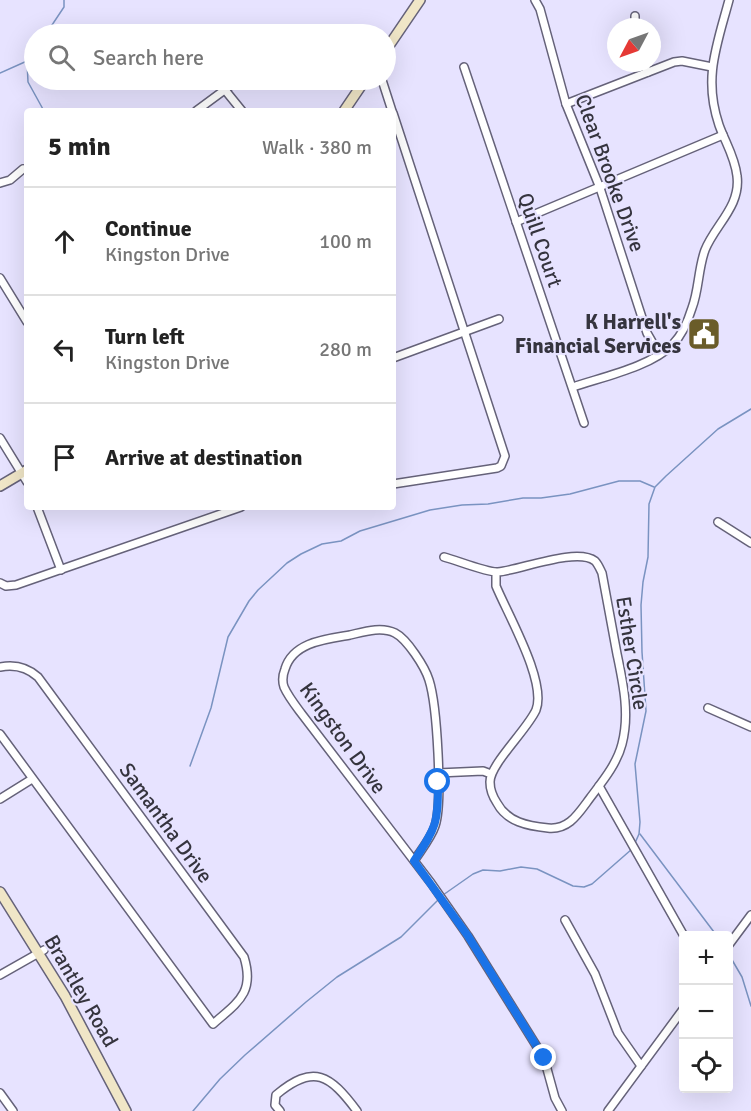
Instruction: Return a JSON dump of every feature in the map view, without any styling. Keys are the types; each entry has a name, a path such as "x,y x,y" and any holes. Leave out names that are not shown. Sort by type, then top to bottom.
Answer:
{"street":[{"path":"396,36 420,0"},
{"name":"Clear Brooke Drive","path":"535,0 540,9 566,104 600,188 647,333 659,354"},
{"path":"573,387 642,363 659,354 680,336 692,311 706,249 731,207 736,194 737,178 733,156 723,135 711,96 712,67 729,0"},
{"path":"661,67 682,61 712,67"},
{"name":"Quill Court","path":"464,67 584,423"},
{"path":"566,104 648,72"},
{"path":"200,108 225,90 240,108"},
{"path":"346,108 358,90"},
{"path":"385,90 392,108"},
{"path":"396,121 505,456 501,466 491,470 396,484"},
{"path":"516,222 723,135"},
{"path":"0,183 10,180 22,169"},
{"path":"0,278 24,317"},
{"path":"396,357 499,319"},
{"path":"0,438 24,474"},
{"path":"0,486 24,475"},
{"path":"38,510 61,570"},
{"path":"3,584 16,585 232,510"},
{"path":"718,522 751,543"},
{"name":"Esther Circle","path":"444,557 496,573 579,556 594,560 602,573 625,694 626,718 620,752 599,786 570,823 560,828 546,828 514,821 504,813 491,790 491,774"},
{"path":"438,772 483,771 491,774 536,709 539,696 532,667 496,586 496,573"},
{"name":"Kingston Drive","path":"414,861 435,828 438,813 434,704 429,679 418,659 398,635 383,630 341,636 304,646 292,656 284,672 283,681 288,695 468,936 544,1058 555,1098 562,1111"},
{"name":"Samantha Drive","path":"0,667 25,668 38,677 244,957 249,972 243,998 213,1024 32,779"},
{"path":"708,708 751,727"},
{"path":"0,734 32,779 0,799"},
{"path":"599,786 681,931"},
{"name":"Brantley Road","path":"0,892 42,952 126,1111"},
{"path":"733,940 751,915"},
{"path":"565,920 596,974 618,1033 641,1066"},
{"path":"0,975 42,952"},
{"path":"608,1111 679,1015"},
{"path":"280,1111 275,1105 276,1095 289,1084 303,1077 320,1077 333,1083 357,1111"},
{"path":"0,1093 13,1111"}],"waterway":[{"path":"53,24 64,7 64,0"},
{"path":"0,73 24,62"},
{"path":"32,90 42,108"},
{"path":"635,843 639,834 640,822 635,764 646,711 641,605 648,557 649,504 655,487 666,476 718,429 751,409"},
{"path":"190,766 211,708 228,637 258,590 287,563 301,554 322,544 341,541 360,531 430,510 570,494 619,481 640,481 654,487"},
{"path":"640,834 713,931"},
{"path":"443,895 473,874 483,870 500,871 521,867 537,869 573,886 584,887 592,884 632,849"},
{"path":"193,1111 220,1079 306,1002 337,977 401,937 440,898"},
{"path":"733,962 742,977 751,1006"}],"place":[{"name":"K Harrell's Financial Services","path":"704,334"}],"route":[{"path":"438,782 435,828 414,861 468,936 544,1058"}]}
